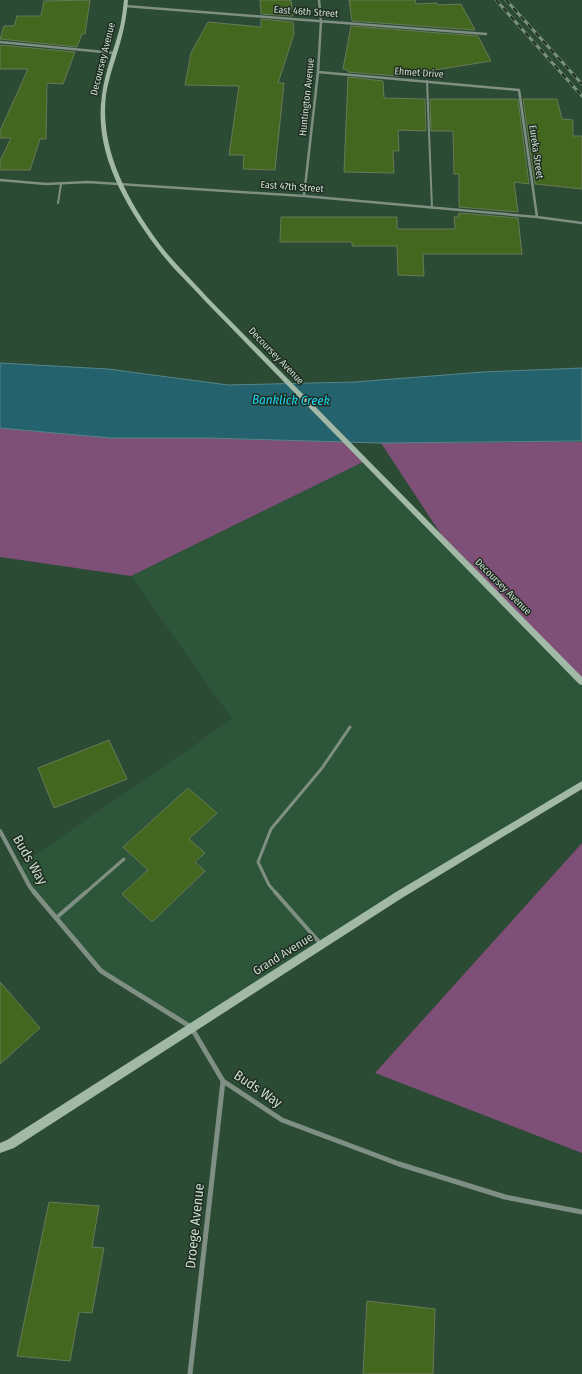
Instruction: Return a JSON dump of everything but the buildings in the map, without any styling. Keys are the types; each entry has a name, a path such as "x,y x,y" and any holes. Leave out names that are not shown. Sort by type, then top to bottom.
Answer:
{"main road":[{"name":"Decoursey Avenue","path":"126,0 122,26 105,87 103,104 105,140 112,163 126,196 164,252 206,299 582,682"},
{"name":"Grand Avenue","path":"0,1148 17,1139 399,895 582,785"}],"street":[{"name":"Huntington Avenue","path":"304,196 318,72 321,22 319,0"},
{"name":"East 46th Street","path":"125,6 486,34"},
{"path":"0,42 114,53"},
{"name":"Ehmet Drive","path":"318,72 519,90"},
{"name":"Eureka Street","path":"519,90 537,217"},
{"name":"East 47th Street","path":"0,180 46,184 88,182 122,186 186,188 304,196 582,222"},
{"name":"Buds Way","path":"0,831 30,888 101,971 191,1027 223,1081 282,1120 399,1164 505,1197 582,1212"},
{"name":"Droege Avenue","path":"190,1374 223,1081"}],"lane":[{"path":"427,81 432,208"},
{"path":"58,203 61,184"},
{"path":"321,945 269,885 258,862 271,829 322,768 350,727"},
{"path":"56,918 124,859"}],"shaded area":[{"path":"0,428 111,438 208,438 346,442 365,461 131,576 0,557"},
{"path":"582,442 582,682 450,548 381,443"},
{"path":"365,461 582,682 582,785 191,1027 101,971 30,887 19,866 232,719 131,576"},
{"path":"582,843 582,1153 375,1073"}],"water":[{"name":"Banklick Creek","path":"0,363 108,369 228,385 355,382 483,372 582,368 582,441 381,443 208,438 111,438 0,428"}],"railway":[{"path":"496,0 582,96"},
{"path":"506,0 582,84"}]}
